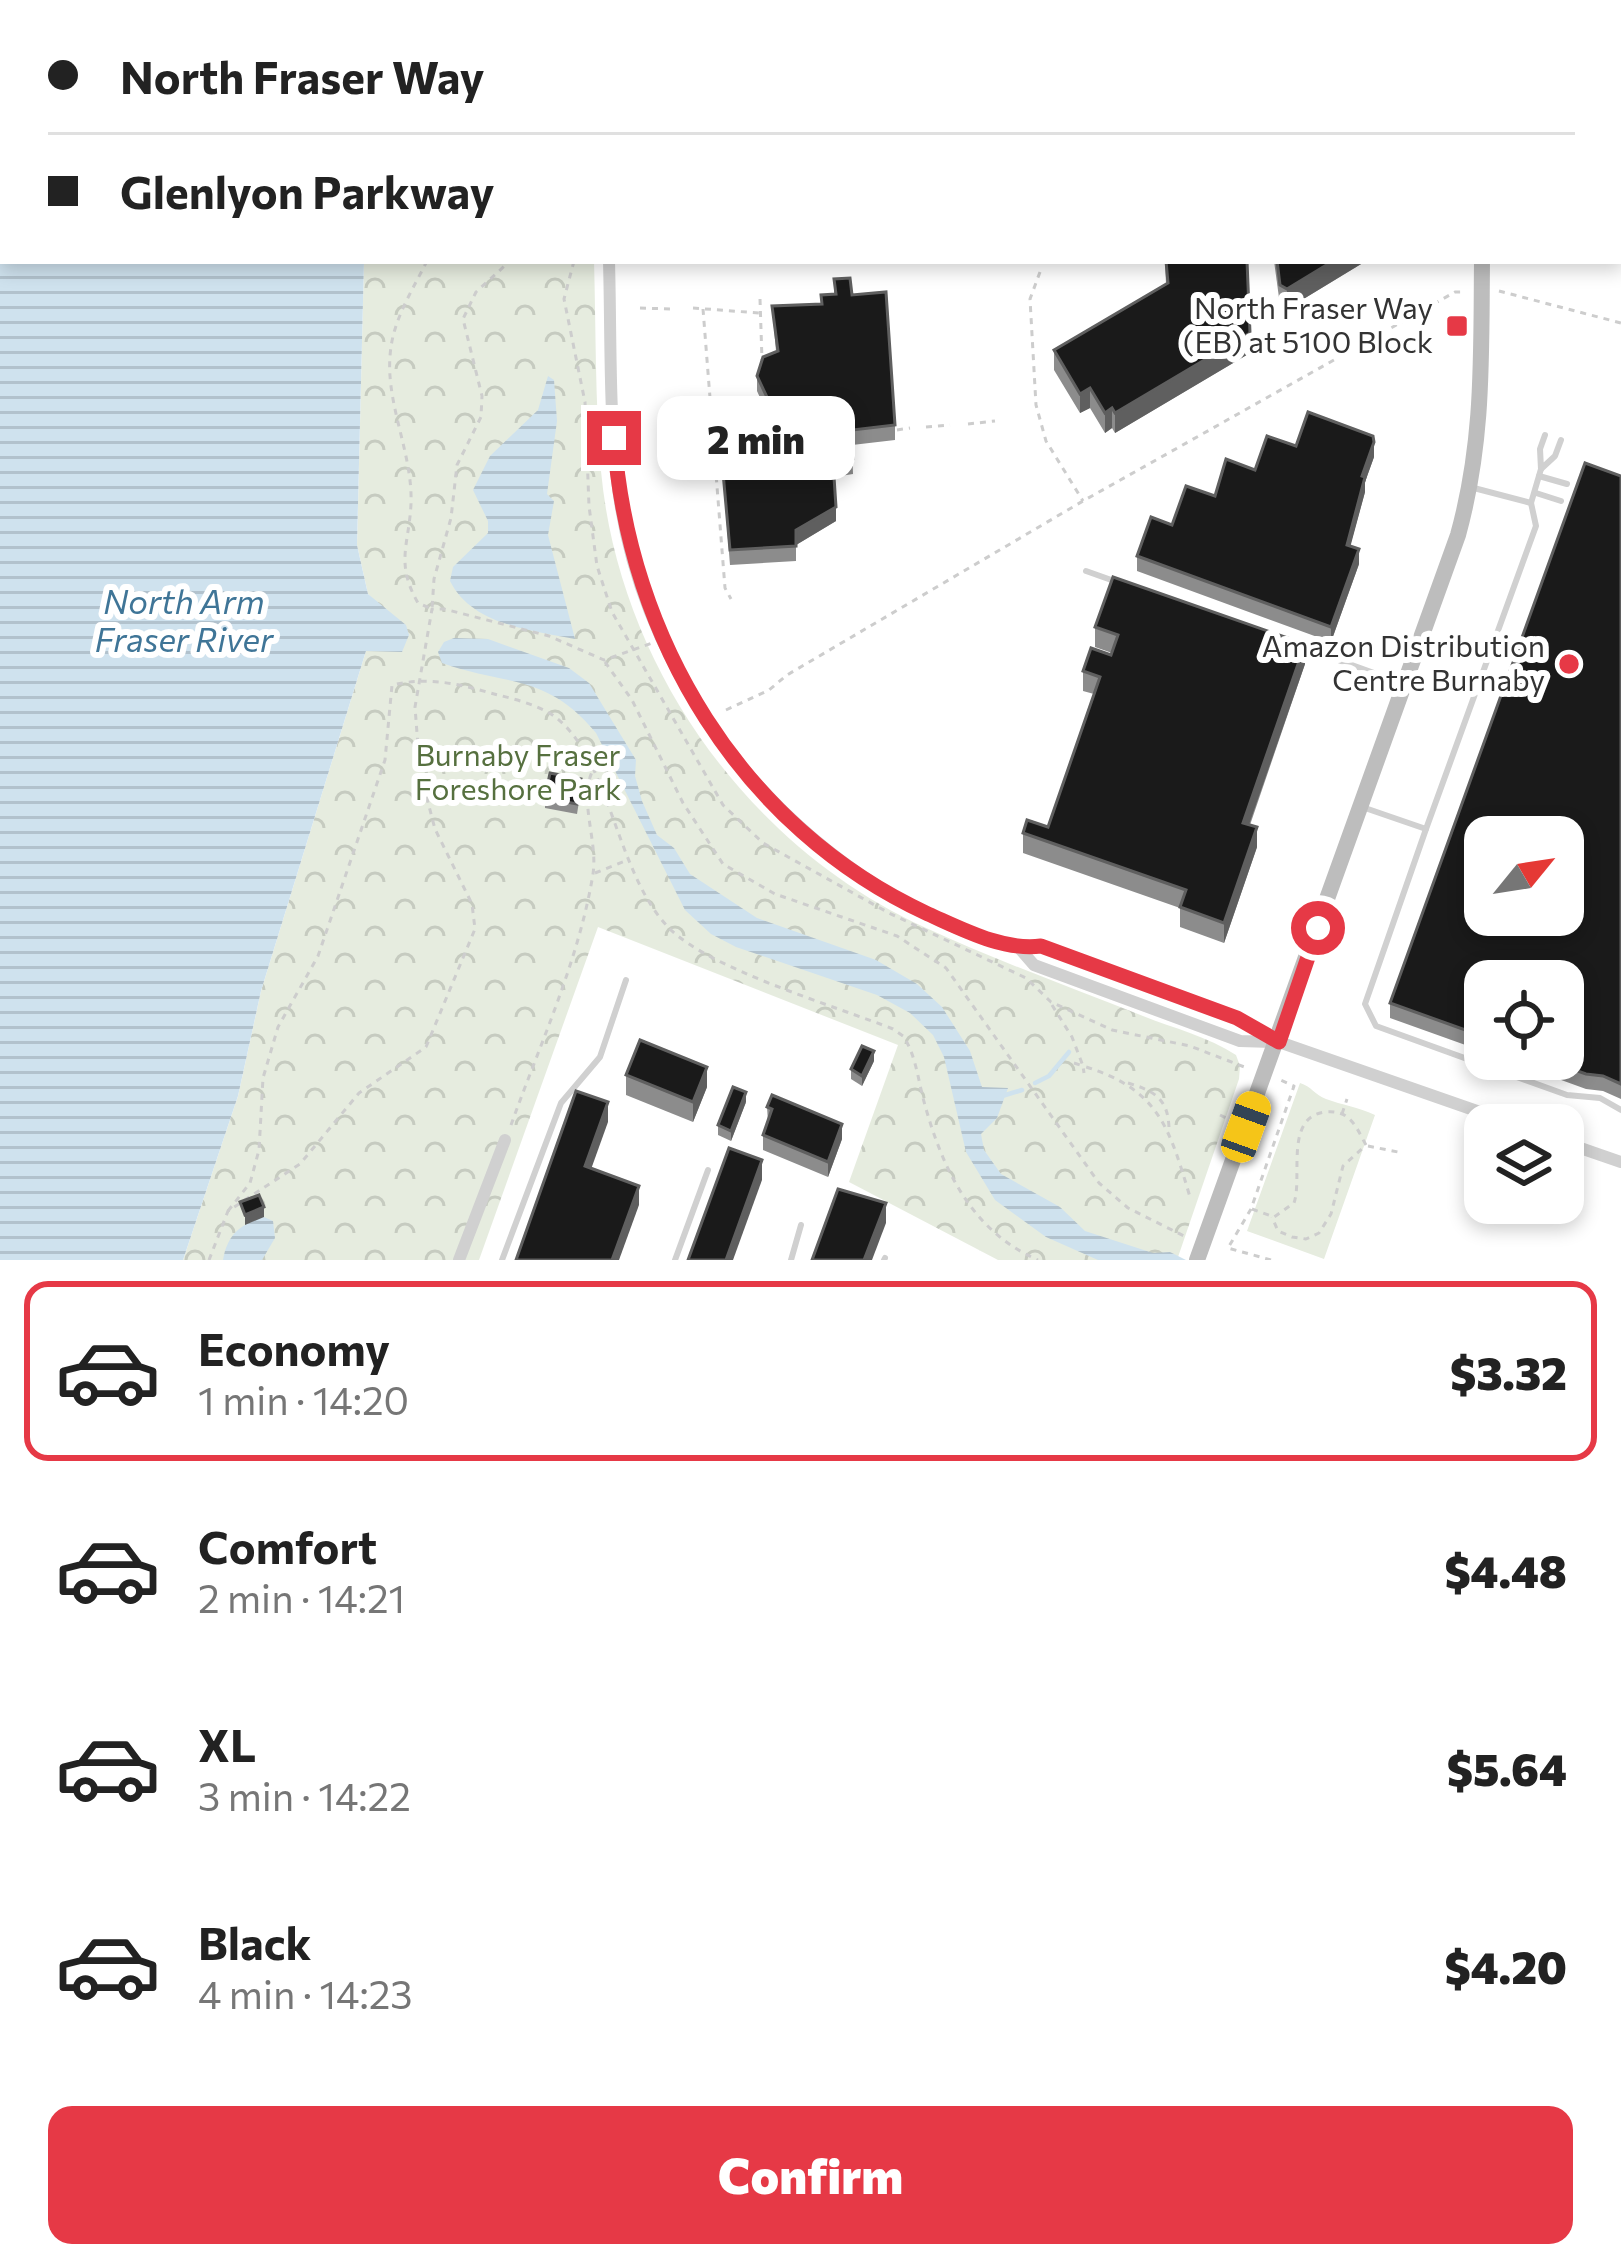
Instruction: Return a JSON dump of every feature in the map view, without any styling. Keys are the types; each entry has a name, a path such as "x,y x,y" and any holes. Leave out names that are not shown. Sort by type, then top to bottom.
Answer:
{"street":[{"path":"609,264 617,482 638,579 688,691 734,758 803,830 891,895 955,926 1020,949 1041,946 1237,1018 1279,1042 1464,1107"},
{"path":"1199,1254 1458,535 1483,396 1482,264"},
{"path":"1020,949 1034,965 1240,1041 1279,1042"},
{"path":"459,1260 506,1140"},
{"path":"1584,1149 1620,1161"}],"lane":[{"path":"1545,435 1531,503 1536,526 1365,1004 1376,1026 1567,1095 1600,1098 1621,1110"},
{"path":"1540,472 1555,456 1561,440"},
{"path":"1540,472 1567,484"},
{"path":"1470,487 1531,503"},
{"path":"1534,493 1561,501"},
{"path":"1086,571 1128,586"},
{"path":"1296,645 1405,684"},
{"path":"1361,807 1426,829"},
{"path":"502,1260 561,1103 600,1057 626,980"},
{"path":"675,1260 708,1170"},
{"path":"790,1260 801,1225"}],"path":[{"path":"426,264 397,324 389,366 411,502 404,570 418,603 549,636 604,661 632,700 683,803 724,864 775,894 897,936 927,952 964,990 1099,1184 1128,1208 1184,1236"},
{"path":"228,1211 300,1165 358,1093 426,1047 475,929 472,904 435,830 420,772 415,707 457,465 481,417 482,396 463,319 476,292 507,264"},
{"path":"573,264 564,299 585,402 592,539 612,612 634,652"},
{"path":"1040,272 1030,299 1036,405 1046,441 1083,501"},
{"path":"1499,291 1621,323"},
{"path":"726,710 770,689 1083,501 1455,292 1466,292"},
{"path":"760,299 762,360"},
{"path":"640,308 670,309"},
{"path":"693,308 759,313"},
{"path":"703,309 724,588 731,599"},
{"path":"968,424 995,421"},
{"path":"926,427 950,425"},
{"path":"897,430 910,428"},
{"path":"604,661 662,638"},
{"path":"209,1260 228,1211 250,1183 259,1150 262,1078 278,1027 318,956 386,760 392,685 417,679 467,686 552,715 579,744 626,860 658,915 687,943 734,968 903,1036 949,1176 980,1219 1038,1260"},
{"path":"506,1140 576,946 593,874 595,842 586,785 592,770"},
{"path":"593,874 626,860"},
{"path":"1051,1002 1083,1069"},
{"path":"1074,1063 1158,1094 1166,1106 1169,1130"},
{"path":"1126,1082 1169,1130 1190,1197"},
{"path":"1271,1260 1228,1248 1251,1209 1294,1085 1284,1082"},
{"path":"1342,1114 1347,1099"},
{"path":"1251,1209 1272,1217 1284,1214 1294,1203 1298,1145 1304,1125 1318,1113 1342,1114 1354,1122 1366,1145"},
{"path":"1272,1217 1278,1231 1292,1238 1319,1233 1331,1214 1343,1166 1366,1145"},
{"path":"1366,1145 1398,1152"}],"green space":[{"name":"Burnaby Fraser Foreshore Park","path":"364,264 594,264 599,445 613,543 634,613 664,679 703,741 749,798 801,849 860,892 924,927 1236,1055 1239,1079 1177,1260 998,1260 849,1182 898,1045 598,927 479,1260 183,1260 238,1096 261,991 366,651 384,610 368,594 357,545"},
{"path":"1300,1083 1326,1099 1375,1115 1324,1259 1247,1231"}],"water":[{"name":"North Arm Fraser River","path":"0,264 364,264 357,545 368,594 406,625 409,635 402,652 366,651 261,991 238,1096 183,1260 0,1260"},
{"path":"548,376 554,380 557,421 547,494 554,501 548,535 575,639 487,616 460,596 450,581 453,567 488,533 488,521 473,490 490,456 538,410"},
{"path":"454,638 488,639 569,668 589,683 636,760 642,801 657,835 674,848 690,874 757,918 876,960 917,984 942,1007 970,1051 982,1087 1008,1088 997,1118 981,1134 984,1150 1001,1174 1060,1207 1085,1231 1186,1260 1098,1260 1046,1237 995,1200 966,1152 944,1057 933,1035 910,1013 877,995 711,934 685,910 596,733 578,714 543,691 442,663 438,652"},
{"path":"264,1217 273,1221 275,1238 262,1260 223,1260 236,1232"}],"building":[{"path":"1166,264 1247,264 1250,333 1115,413 1112,408 1105,413 1090,388 1080,394 1054,350 1168,283"},
{"path":"1277,264 1328,264 1287,289 1280,285"},
{"path":"850,278 852,295 886,292 895,425 852,430 853,459 833,462 836,507 796,530 796,546 730,550 720,439 764,434 762,411 773,410 757,376 763,357 778,351 772,306 822,304 821,295 836,294 834,279"},
{"path":"1308,412 1373,436 1374,442 1347,545 1359,549 1331,627 1137,556 1151,517 1172,525 1186,486 1215,496 1226,459 1255,470 1267,436 1296,446"},
{"name":"Amazon Distribution Centre Burnaby","path":"1585,463 1621,476 1621,1084 1584,1073 1584,960 1464,960 1464,1029 1390,1003"},
{"path":"1113,577 1305,644 1243,823 1257,827 1224,923 1180,907 1186,890 1023,833 1027,820 1048,827 1100,677 1083,671 1091,648 1111,655 1118,635 1095,627"},
{"path":"550,773 581,779 577,804 545,798"},
{"path":"640,1040 707,1067 693,1102 626,1075"},
{"path":"862,1046 874,1051 862,1076 851,1069"},
{"path":"733,1087 746,1092 731,1131 718,1125"},
{"path":"576,1091 608,1102 585,1166 639,1186 612,1260 516,1260"},
{"path":"772,1095 842,1124 828,1162 763,1135"},
{"path":"729,1148 762,1160 726,1260 688,1260"},
{"path":"838,1189 886,1203 864,1260 812,1260"},
{"path":"259,1195 264,1207 245,1215 240,1202"}],"waterway":[{"path":"1035,1083 1049,1076 1069,1052"},
{"path":"999,1097 1022,1090"}],"place":[{"name":"North Fraser Way (EB) at 5100 Block","path":"1457,326"},
{"name":"Amazon Distribution Centre Burnaby","path":"1569,664"}],"route":[{"path":"614,438 617,482 638,579 688,691 754,782 803,830 861,875 955,926 1020,949 1041,946 1237,1018 1279,1042 1318,928"}]}
